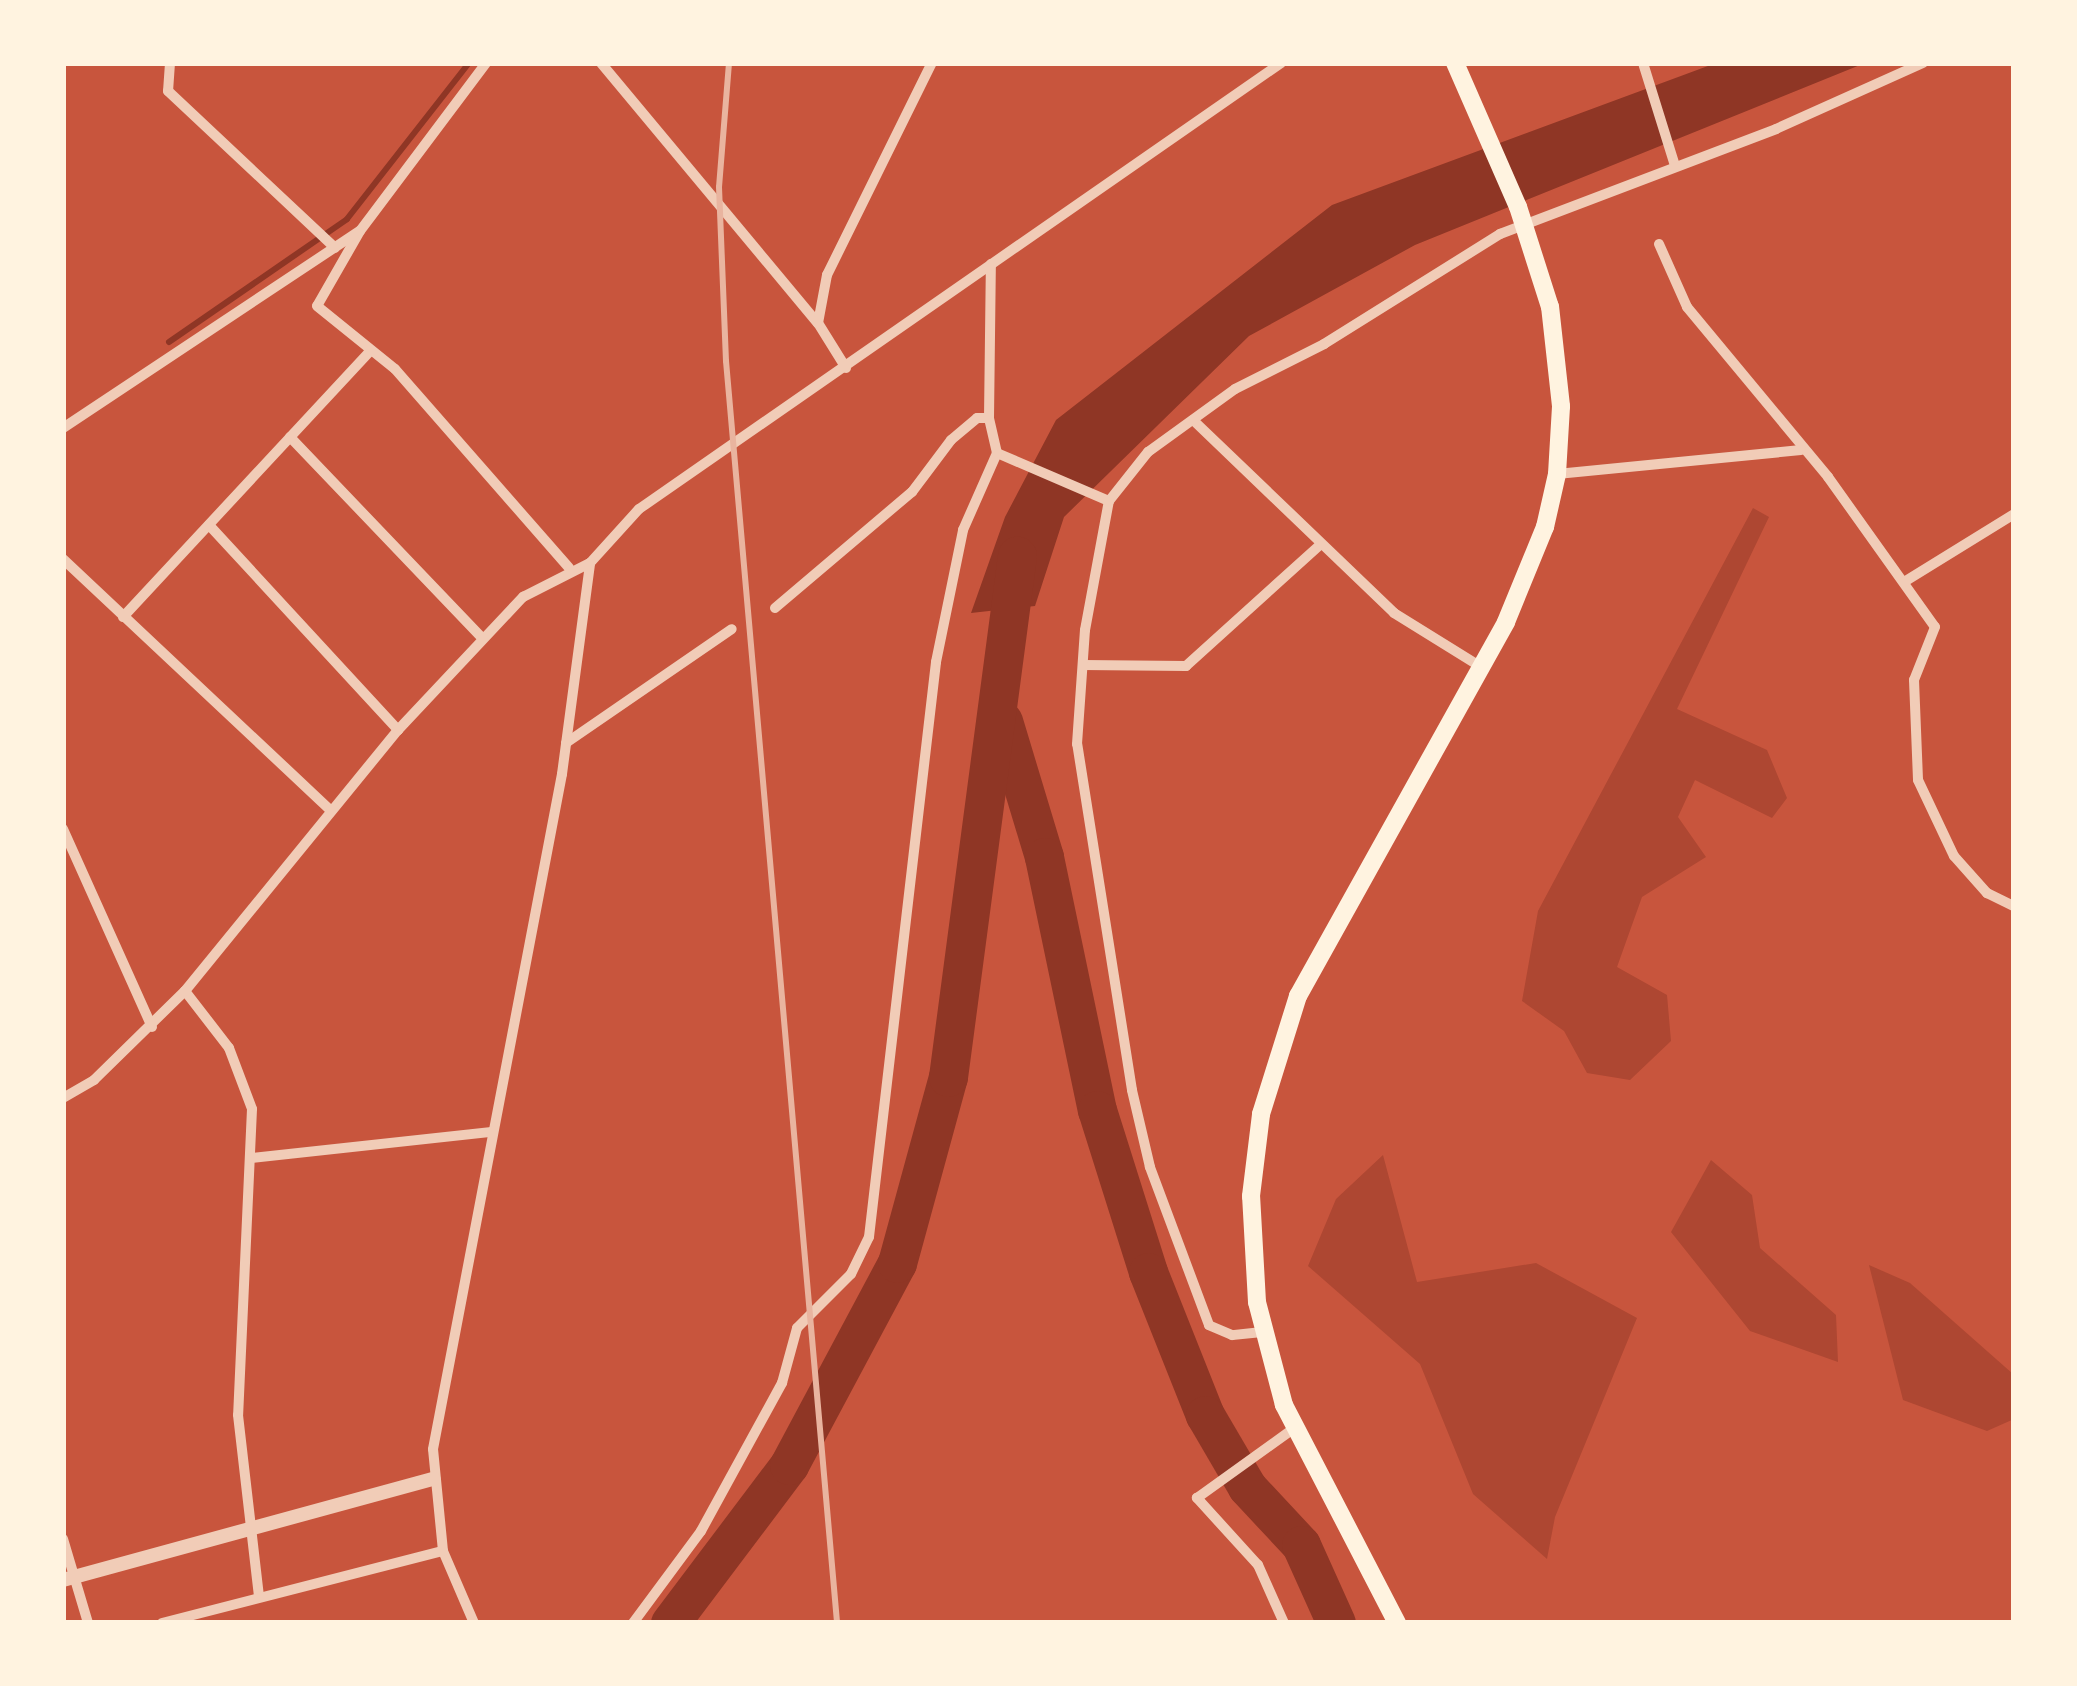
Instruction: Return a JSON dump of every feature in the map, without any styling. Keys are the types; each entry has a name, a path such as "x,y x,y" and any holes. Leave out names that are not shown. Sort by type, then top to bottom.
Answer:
{"highway":[{"path":"1397,1623 1293,1429 1262,1332 1251,1196 1280,1046 1318,954 1528,577 1557,474 1558,351 1521,215 1455,63"}],"street":[{"path":"170,63 168,91 335,248"},
{"path":"486,63 360,231 317,306 371,350 568,568"},
{"path":"818,323 827,275 932,63"},
{"path":"1257,63 1269,72"},
{"path":"63,1098 152,1028 185,992 330,811 480,636 568,568 590,562 639,509 1281,63"},
{"path":"1262,1332 1232,1335 1209,1325 1150,1167 1083,812 1083,665 1103,499 1148,452 1193,420 1521,215 1674,161 1923,63"},
{"path":"603,64 818,323 846,368"},
{"path":"1644,66 1674,161"},
{"path":"63,428 360,231"},
{"path":"1659,244 1687,307 1761,391 1935,627 1914,680 1918,780 1954,856 1987,892 2014,906"},
{"path":"991,264 989,418 1003,455 1103,499"},
{"path":"123,617 371,350"},
{"path":"775,608 912,492 951,440 977,418 989,418"},
{"path":"1193,420 1394,613 1481,667"},
{"path":"290,437 480,636"},
{"path":"1557,474 1801,450"},
{"path":"633,1623 701,1531 782,1383 797,1328 851,1274 869,1238 939,642 963,530 1003,455"},
{"path":"1904,582 2014,514"},
{"path":"209,525 398,730"},
{"path":"1083,665 1186,666 1320,545"},
{"path":"63,559 330,811"},
{"path":"474,1623 443,1551 433,1479 492,1132 566,743 590,562"},
{"path":"566,743 732,629"},
{"path":"63,829 152,1028"},
{"path":"185,992 230,1048 244,1081 250,1158 238,1414 246,1526 259,1597"},
{"path":"250,1158 492,1132"},
{"path":"1284,1623 1258,1565 1197,1498 1293,1429"},
{"path":"69,1578 246,1526 433,1479"},
{"path":"63,1539 69,1578 88,1623"},
{"path":"162,1623 443,1551"}],"shaded area":[{"path":"1716,63 1865,63 1415,245 1249,336 1064,517 1035,606 971,613 1005,517 1056,420 1332,205"},
{"path":"1753,508 1769,517 1677,709 1767,750 1787,798 1772,818 1695,780 1678,817 1706,857 1642,897 1617,967 1667,995 1671,1041 1630,1080 1587,1073 1564,1031 1522,1001 1538,911"},
{"path":"1383,1155 1417,1282 1536,1263 1637,1318 1555,1517 1547,1559 1473,1494 1420,1364 1308,1266 1336,1199"},
{"path":"1711,1160 1752,1195 1760,1248 1836,1315 1838,1362 1750,1331 1671,1232"},
{"path":"1869,1265 1910,1283 2013,1374 2014,1419 1987,1431 1903,1400"}],"waterway":[{"path":"169,342 347,219 469,63"},
{"path":"670,1623 789,1465 897,1263 948,1077 1017,556"},
{"path":"1003,721 1044,857 1097,1110 1148,1272 1205,1415 1247,1487 1301,1545 1336,1623"}],"railway":[{"path":"729,63 719,187 726,361 837,1623"}]}
